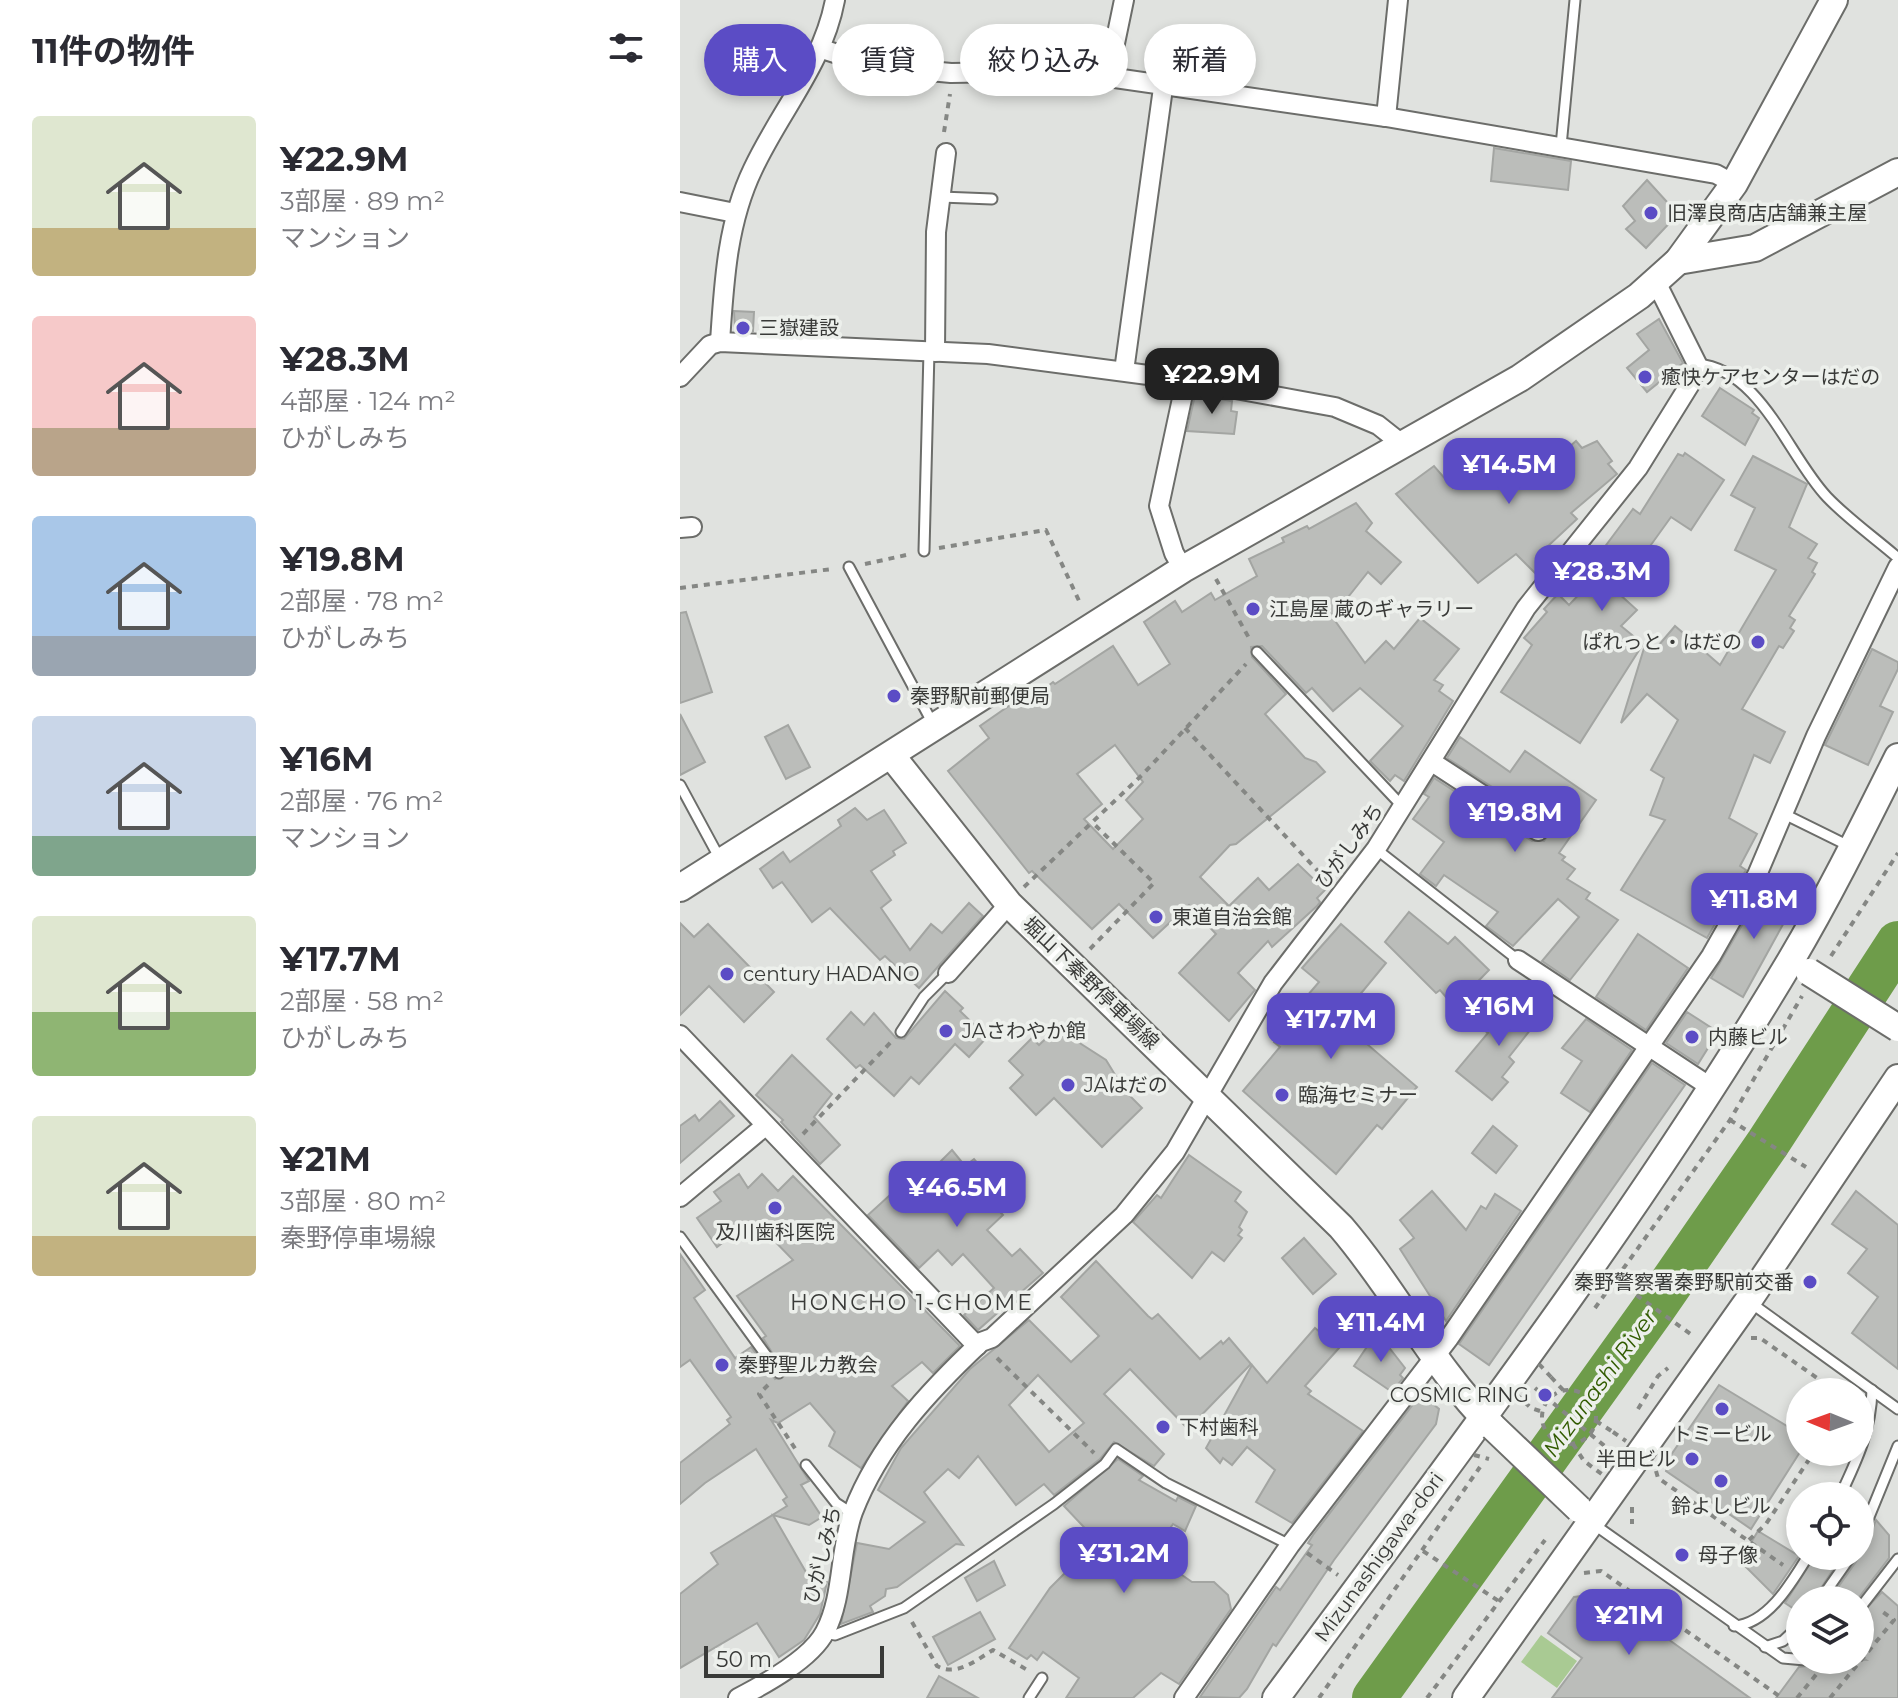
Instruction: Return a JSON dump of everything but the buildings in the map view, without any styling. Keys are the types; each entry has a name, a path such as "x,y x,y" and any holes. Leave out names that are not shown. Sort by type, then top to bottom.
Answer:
{"street":[{"path":"720,342 724,283 735,213 753,168 822,49 835,0"},
{"path":"1119,24 1124,0"},
{"path":"1386,117 1398,0"},
{"path":"680,888 1183,569 1520,378 1656,282 1678,261 1734,184 1834,0"},
{"path":"822,49 875,66 960,73"},
{"path":"1124,371 1162,96"},
{"path":"1225,96 1386,117 1561,146 1716,174 1734,184"},
{"path":"932,351 936,232 946,153"},
{"path":"1678,261 1755,248 1898,172"},
{"path":"680,202 735,213"},
{"path":"1656,282 1697,364"},
{"path":"680,377 710,345 720,342 988,354 1186,380 1335,407 1378,425 1402,444"},
{"name":"ひがしみち","path":"738,1698 781,1676 825,1633 853,1514 884,1452 912,1412 979,1344 992,1338 1124,1215 1175,1152 1273,983 1376,849 1526,608 1638,468 1692,381 1697,364"},
{"path":"1183,569 1174,553 1159,506 1186,380"},
{"path":"1184,1698 1290,1545 1367,1441 1434,1358 1711,956 1757,875 1782,813 1898,567"},
{"name":"堀山下秦野停車場線","path":"891,755 1009,904 1341,1227 1371,1262 1434,1358 1489,1431 1586,1516"},
{"name":"Mizunashigawa-dori","path":"1276,1698 1489,1431 1712,1088 1800,966 1852,848 1898,757"},
{"path":"1432,762 1538,831"},
{"path":"1517,818 1529,801"},
{"path":"948,973 1009,904"},
{"path":"1518,960 1712,1088"},
{"path":"1800,966 1898,1028"},
{"path":"680,1035 979,1344"},
{"path":"1466,1698 1586,1516 1748,1301 1898,1078"},
{"path":"680,1197 765,1126"}],"lane":[{"path":"1561,146 1575,0"},
{"path":"941,197 992,199"},
{"path":"924,551 932,351"},
{"path":"1697,364 1717,366 1770,411 1800,465 1819,488 1898,558"},
{"path":"849,567 934,727"},
{"path":"1257,652 1403,807"},
{"path":"680,785 721,862"},
{"path":"1782,813 1852,848"},
{"path":"1376,849 1518,960"},
{"path":"901,1032 924,997 948,973"},
{"path":"680,1237 779,1373"},
{"path":"1748,1301 1855,1378"},
{"path":"1874,1391 1898,1409"},
{"path":"1874,1505 1898,1446"},
{"path":"825,1633 835,1635 904,1608 983,1555 1105,1464 1116,1449 1166,1483 1290,1545"},
{"path":"806,1465 836,1503 853,1514"},
{"path":"1586,1516 1734,1626 1786,1658"},
{"path":"1874,1590 1898,1559"},
{"path":"1734,1626 1752,1623 1763,1615 1797,1570"},
{"path":"1765,1647 1786,1638"},
{"path":"1029,1698 1042,1678"}],"path":[{"path":"945,127 951,73"},
{"path":"680,588 849,567 1046,530 1083,610"},
{"path":"1009,904 1093,823 1257,652 1213,574"},
{"path":"1185,728 1340,896"},
{"path":"1073,966 1154,883 1093,823"},
{"path":"1859,900 1867,904 1898,853"},
{"path":"789,1149 901,1032"},
{"path":"1730,1120 1806,1167"},
{"path":"1617,1281 1692,1335"},
{"path":"1745,1340 1760,1338 1817,1378"},
{"path":"979,1344 1105,1464"},
{"path":"1539,1364 1564,1391"},
{"path":"779,1373 759,1394 806,1465"},
{"path":"1518,1413 1536,1386 1609,1451"},
{"path":"1603,1475 1584,1461 1573,1444 1550,1436 1543,1412 1550,1399 1572,1390 1588,1398 1596,1421 1626,1441"},
{"path":"1516,1394 1531,1408 1543,1412"},
{"path":"1573,1444 1588,1436 1596,1421"},
{"path":"1319,1698 1423,1551 1489,1431"},
{"path":"1591,1476 1600,1463"},
{"path":"1749,1540 1766,1524 1805,1466"},
{"path":"1655,1469 1658,1478 1784,1566"},
{"path":"1427,1698 1545,1539"},
{"path":"1290,1545 1338,1575"},
{"path":"1423,1551 1500,1602"},
{"path":"1609,1577 1782,1698"},
{"path":"904,1608 937,1666 944,1670 961,1668 993,1650 1042,1678"},
{"path":"1830,1698 1894,1620 1879,1609"},
{"path":"1797,1698 1810,1682"}],"green space":[{"path":"1541,1635 1577,1661 1557,1688 1521,1662"}],"waterway":[{"name":"Mizunashi River","path":"1374,1698 1654,1308 1768,1143 1898,943"}],"place":[{"name":"旧澤良商店店舗兼主屋","path":"1651,213"},
{"name":"三嶽建設","path":"743,328"},
{"name":"癒快ケアセンターはだの","path":"1645,377"},
{"name":"江島屋 蔵のギャラリー","path":"1253,609"},
{"name":"ぱれっと・はだの","path":"1758,642"},
{"name":"秦野駅前郵便局","path":"894,696"},
{"name":"東道自治会館","path":"1156,917"},
{"name":"century HADANO","path":"727,974"},
{"name":"JAさわやか館","path":"946,1031"},
{"name":"内藤ビル","path":"1692,1037"},
{"name":"JAはだの","path":"1068,1085"},
{"name":"臨海セミナー","path":"1282,1095"},
{"name":"及川歯科医院","path":"775,1208"},
{"name":"秦野警察署秦野駅前交番","path":"1810,1282"},
{"name":"秦野聖ルカ教会","path":"722,1365"},
{"name":"COSMIC RING","path":"1545,1395"},
{"name":"トミービル","path":"1722,1409"},
{"name":"下村歯科","path":"1163,1427"},
{"name":"半田ビル","path":"1692,1459"},
{"name":"鈴よしビル","path":"1721,1481"},
{"name":"母子像","path":"1682,1555"}],"district":[{"name":"HONCHO 1-CHOME","path":"912,1302"}]}
